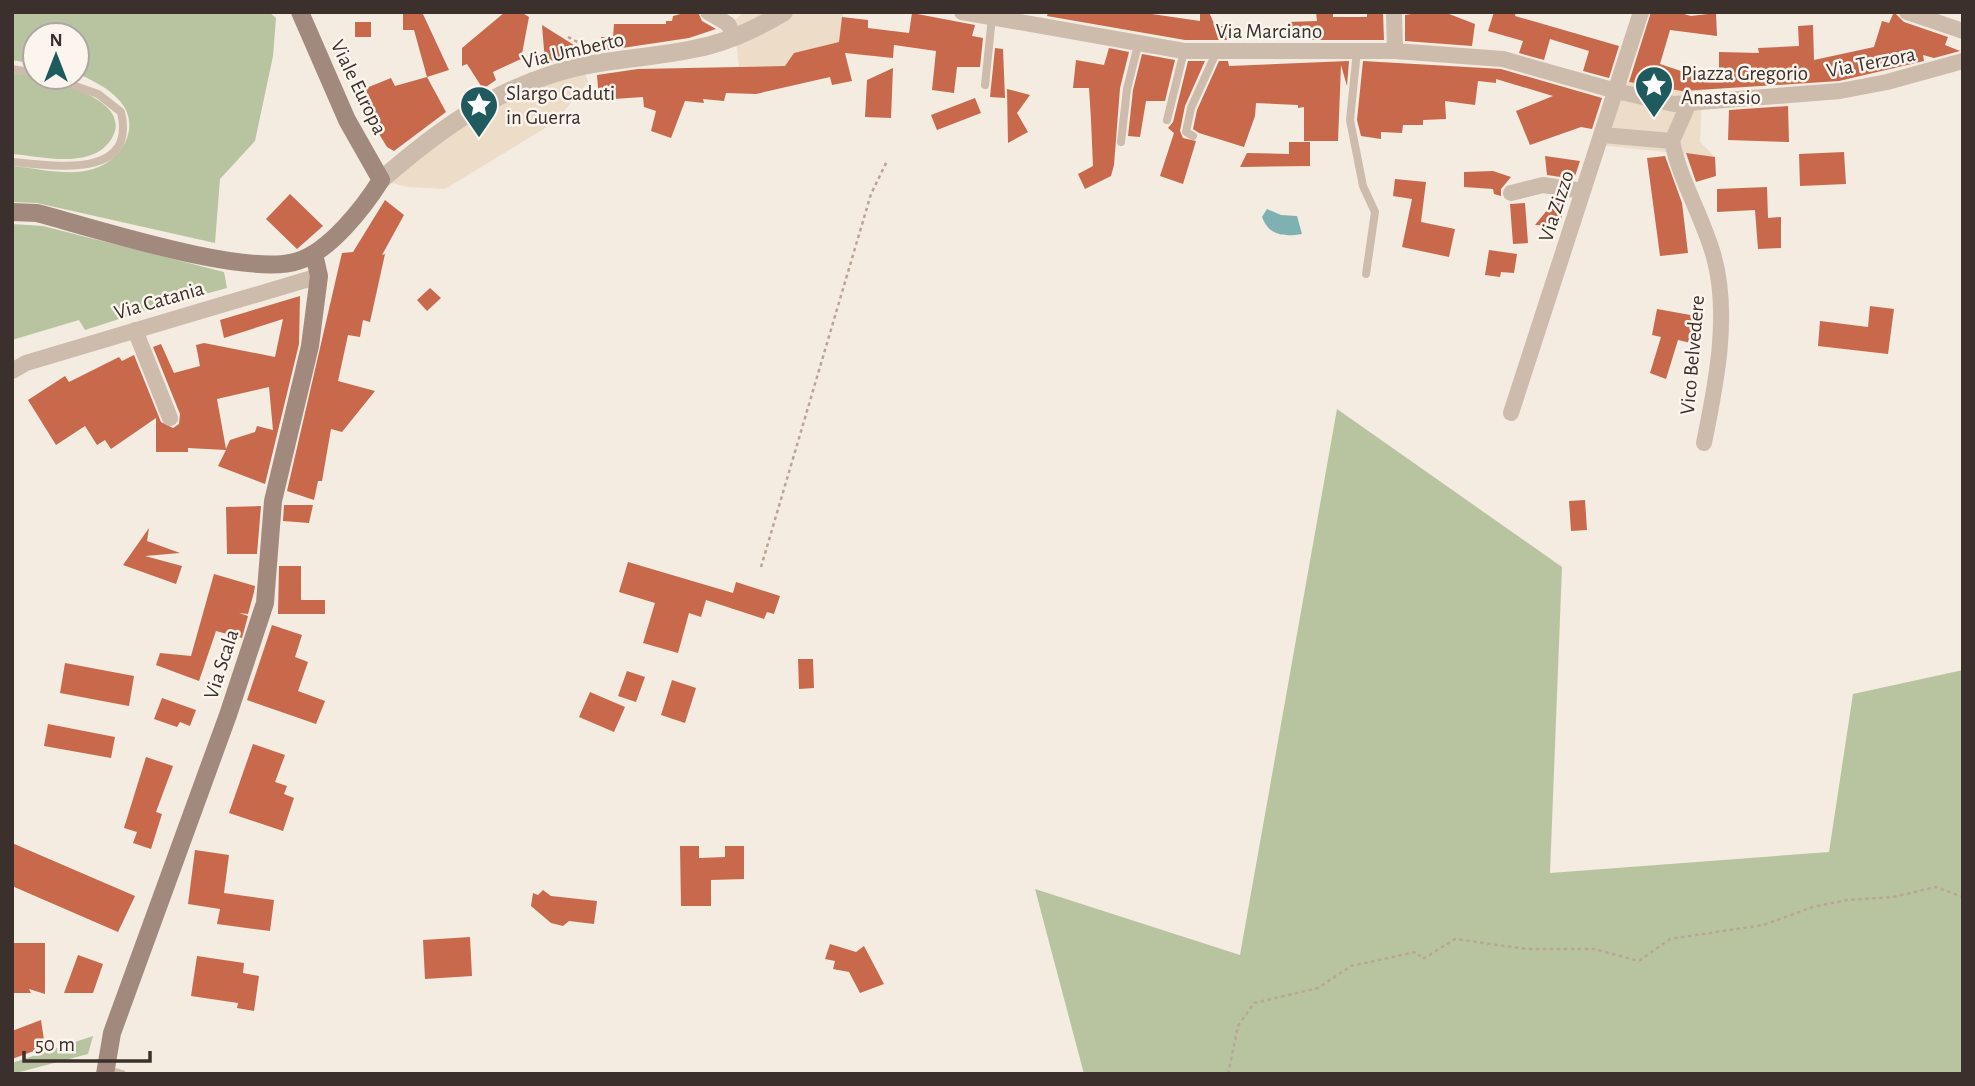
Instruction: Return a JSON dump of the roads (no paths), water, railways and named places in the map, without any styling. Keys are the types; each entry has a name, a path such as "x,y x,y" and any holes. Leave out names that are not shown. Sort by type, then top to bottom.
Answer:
{"main road":[{"name":"Viale Europa","path":"300,12 347,120 381,180"},
{"name":"Via Umberto","path":"314,254 366,203 381,180"},
{"name":"Via Catania","path":"12,212 37,213 241,263 288,263 314,254"},
{"name":"Via Scala","path":"111,1072 112,1033 228,715 265,603 273,501 310,346 320,276 314,254"}],"street":[{"path":"708,12 728,24 734,36"},
{"name":"Via Umberto","path":"381,180 449,125 484,102 513,88 564,71 688,50 755,29 784,12"},
{"name":"Via Marciano","path":"962,12 1184,51 1395,51 1503,59 1616,91"},
{"path":"1394,12 1395,51"},
{"name":"Via Zizzo","path":"1511,412 1641,12"},
{"path":"1907,12 1963,31"},
{"name":"Via Terzora","path":"1616,91 1674,104 1840,91 1900,79 1963,61"},
{"path":"1602,135 1673,146 1695,103"},
{"name":"Vico Belvedere","path":"1673,146 1714,257 1720,292 1720,330 1704,443"},
{"path":"1511,193 1543,185 1583,191"},
{"name":"Via Catania","path":"12,371 26,363 320,276"},
{"path":"135,330 170,418"}],"lane":[{"path":"985,85 992,18"},
{"path":"1121,142 1127,89 1138,45"},
{"path":"1167,120 1184,51"},
{"path":"1357,51 1350,120 1363,186 1375,212 1366,274"},
{"path":"1193,136 1186,132 1191,108 1216,53"},
{"path":"12,162 76,167 96,163 110,154 123,135 121,112 98,94 90,91"}],"water":[{"path":"1267,209 1281,215 1297,216 1302,234 1283,235 1273,232 1262,217"}],"place":[{"name":"Piazza Gregorio Anastasio","path":"1654,119"},
{"name":"Slargo Caduti in Guerra","path":"479,139"}]}
